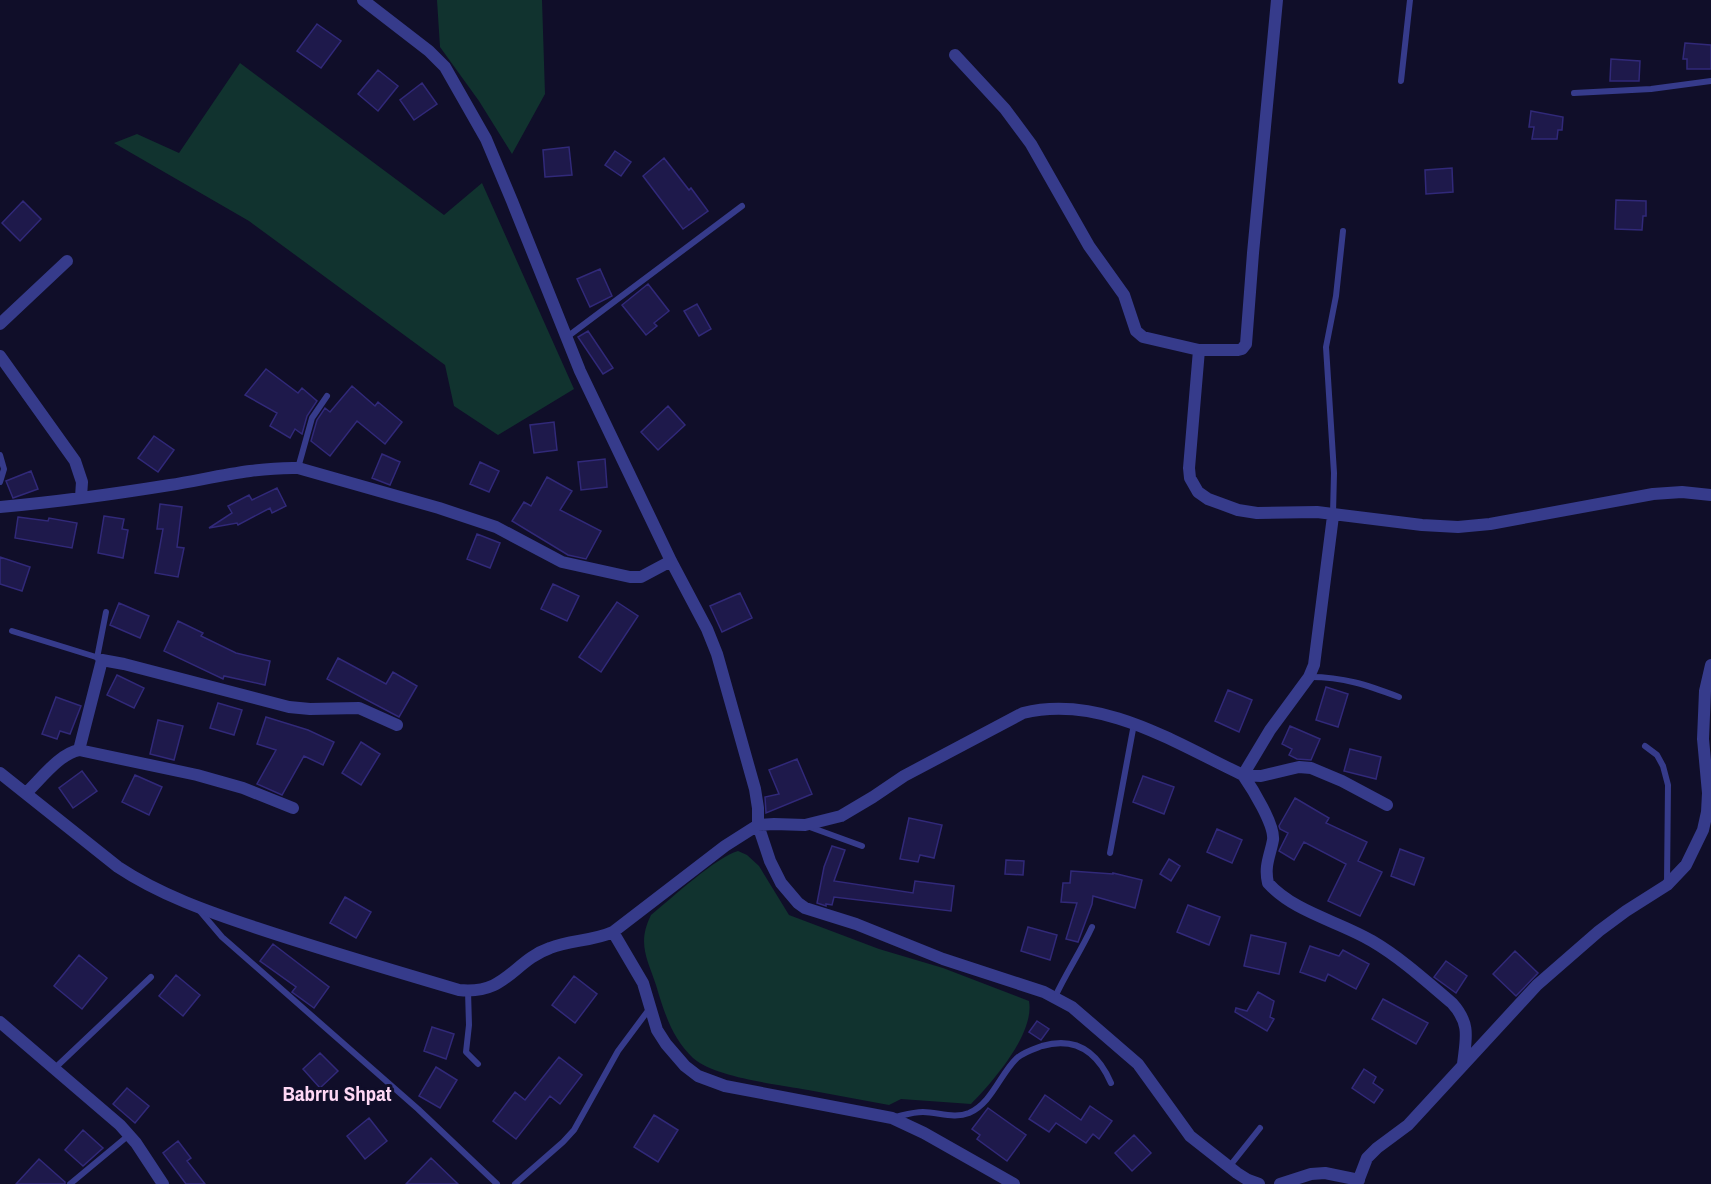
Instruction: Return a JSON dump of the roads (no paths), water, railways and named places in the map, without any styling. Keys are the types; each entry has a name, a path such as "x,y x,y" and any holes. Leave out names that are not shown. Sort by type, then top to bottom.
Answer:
{"street":[{"path":"363,0 429,51 445,67 486,139 610,436 707,629 717,654 755,789 759,808 758,825 770,861 789,894 805,908 856,924 943,959 1026,986 1055,997 1072,1007 1138,1064 1190,1136 1235,1175 1259,1184"},
{"path":"955,55 1005,109 1031,144 1089,246 1124,295 1136,331 1143,337 1199,350 1238,350 1246,344 1277,0"},
{"path":"0,324 67,261"},
{"path":"1199,350 1189,468 1192,485 1208,499 1238,510 1257,513 1317,512 1333,516 1458,527 1490,524 1653,494 1682,492 1711,495"},
{"path":"0,356 75,461 82,482 81,497"},
{"path":"0,507 169,485 244,471 275,467 298,468 439,508 496,527 562,562 630,577 641,577 671,561"},
{"path":"1243,775 1270,730 1309,677 1315,658 1333,516"},
{"path":"79,750 99,659 289,707 359,708 397,725"},
{"path":"1280,1184 1311,1173 1324,1173 1358,1182 1368,1158 1377,1148 1408,1125 1537,985 1626,910 1667,885 1678,875 1692,854 1703,830 1707,812 1708,793 1703,739 1705,691 1711,665"},
{"path":"0,773 134,877 196,906 319,949 468,991 498,984 549,948 600,938 613,932 725,846 758,825 804,825 833,818 856,808 903,776 1023,713 1040,709 1086,711 1134,724 1162,735 1243,775 1261,776 1299,767 1311,768 1342,781 1387,805"},
{"path":"26,793 64,757 79,750 197,775 243,788 293,808"},
{"path":"1243,775 1250,784 1272,829 1273,838 1266,861 1268,883 1284,898 1354,931 1386,950 1452,1003 1461,1013 1466,1026 1463,1064"},
{"path":"613,932 643,983 657,1030 685,1066 698,1076 710,1082 892,1118 924,1133 1014,1184"},
{"path":"0,1022 129,1135 163,1184"}],"lane":[{"path":"1401,81 1410,0"},
{"path":"1574,93 1651,89 1711,81"},
{"path":"567,337 742,206"},
{"path":"1333,516 1334,473 1326,348 1336,296 1343,231"},
{"path":"298,468 312,417 327,396"},
{"path":"0,455 4,469 0,482"},
{"path":"12,631 99,659 106,612"},
{"path":"1309,677 1347,679 1399,697"},
{"path":"1110,853 1134,724"},
{"path":"1645,747 1657,755 1664,766 1668,785 1667,885"},
{"path":"804,825 862,846"},
{"path":"196,906 222,937 418,1109 497,1184"},
{"path":"1055,997 1092,927"},
{"path":"53,1069 152,977"},
{"path":"468,991 469,1025 466,1052 478,1064"},
{"path":"515,1184 574,1130 618,1052 650,1008"},
{"path":"892,1118 923,1113 958,1115 969,1113 978,1107 994,1089 1017,1058 1046,1045 1066,1044 1080,1047 1092,1054 1103,1066 1111,1083"},
{"path":"1235,1175 1260,1128"},
{"path":"70,1184 129,1135"}],"district":[{"name":"Babrru Shpat","path":"337,1093"}]}
